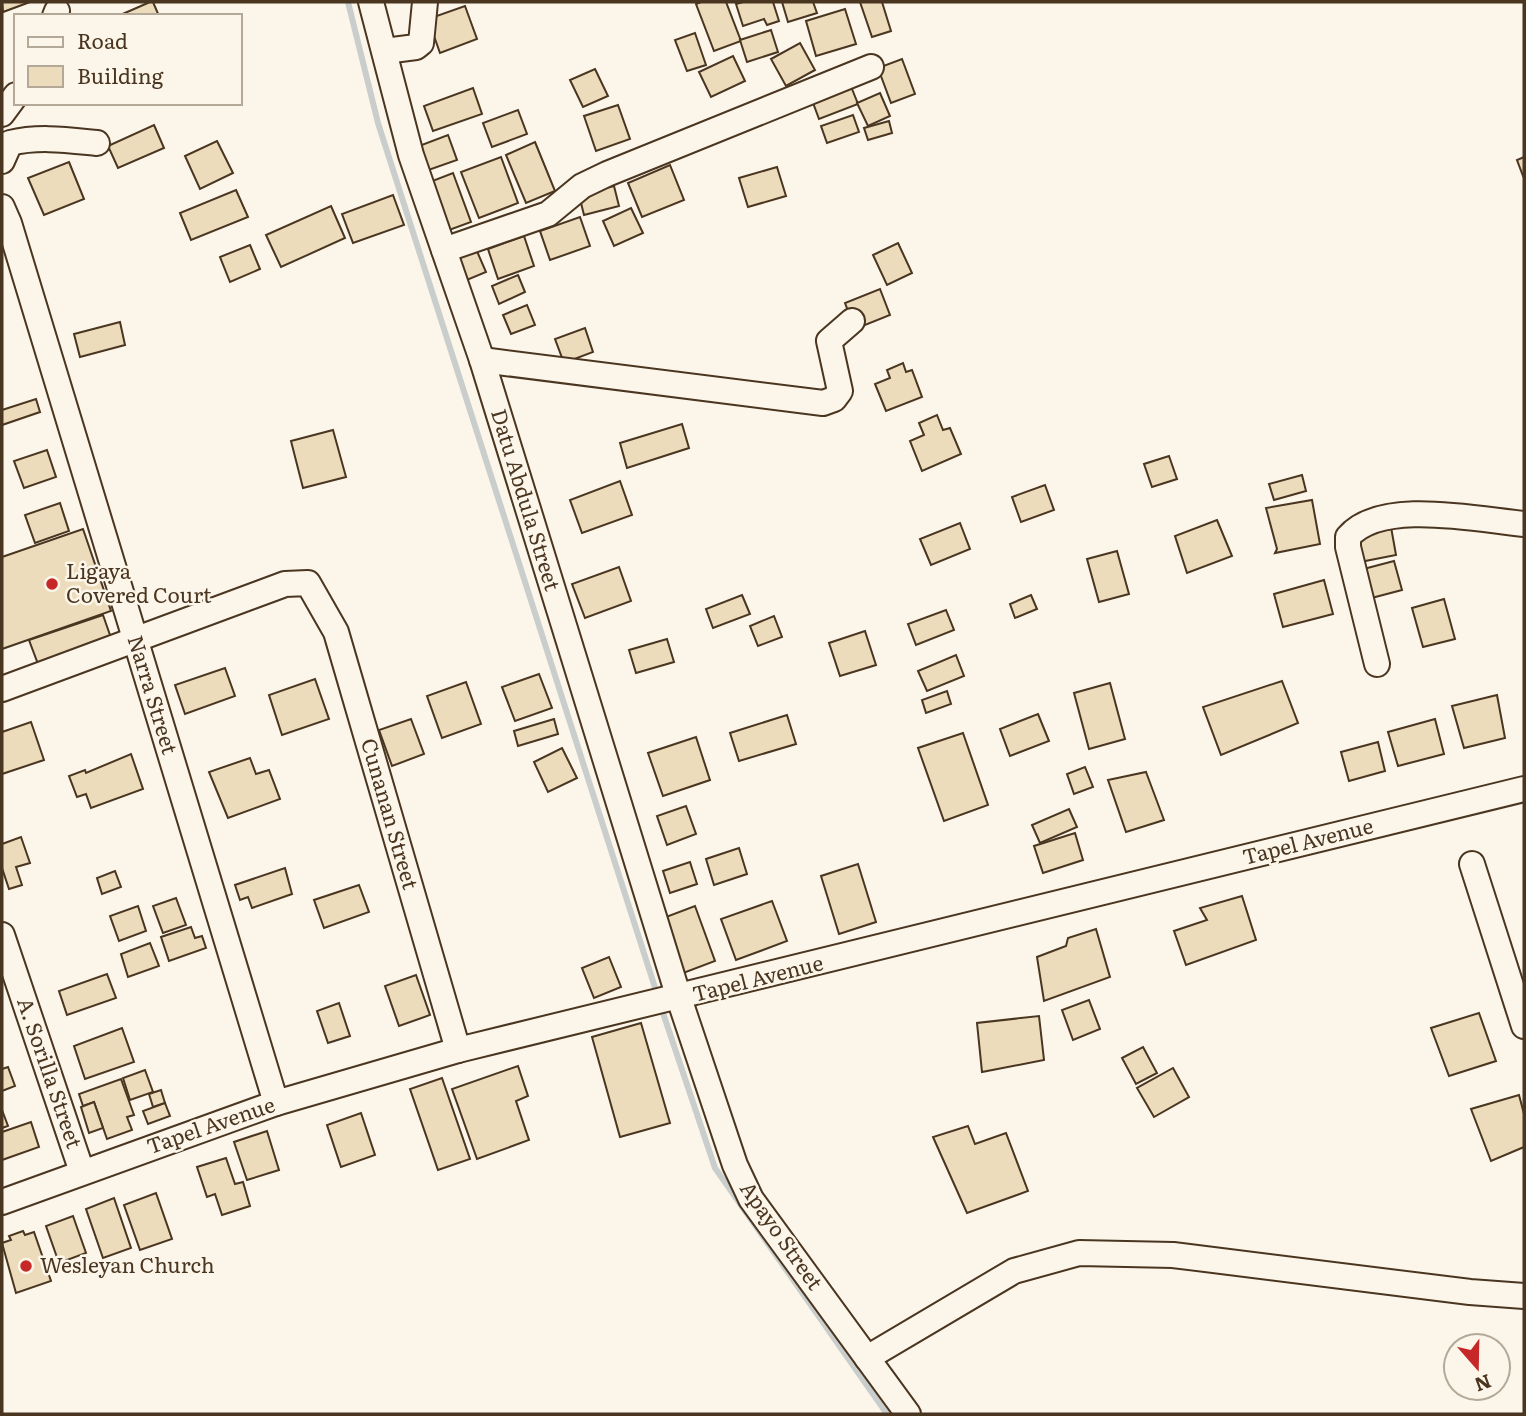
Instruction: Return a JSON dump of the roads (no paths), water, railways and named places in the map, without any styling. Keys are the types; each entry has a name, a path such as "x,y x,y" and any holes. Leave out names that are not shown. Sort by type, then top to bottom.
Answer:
{"street":[{"name":"Datu Abdula Street","path":"371,2 411,155 482,360 679,998"},
{"path":"385,51 416,47 422,43 425,2"},
{"path":"444,250 548,214 582,186 607,174 871,67"},
{"path":"2,114 14,97"},
{"path":"4,145 43,138 97,143"},
{"name":"Narra Street","path":"2,207 275,1103"},
{"path":"482,360 823,403 834,399 840,391 829,341 852,321"},
{"path":"1377,664 1348,547 1348,537 1354,529 1390,516 1421,514 1524,524"},
{"name":"Cunanan Street","path":"136,641 285,584 308,583 336,632 458,1051"},
{"path":"2,689 136,641"},
{"name":"Tapel Avenue","path":"2,1202 275,1103 458,1051 1524,789"},
{"path":"1472,864 1524,1026"},
{"name":"A. Sorilla Street","path":"2,935 82,1172"},
{"name":"Apayo Street","path":"679,998 743,1184 908,1414"},
{"path":"867,1358 1014,1271 1079,1253 1173,1255 1470,1292 1524,1296"}],"waterway":[{"path":"348,2 378,123 658,997"},
{"path":"661,1007 715,1168 887,1414"}],"place":[{"name":"Ligaya Covered Court","path":"52,584"},
{"name":"Wesleyan Church","path":"26,1266"}]}
